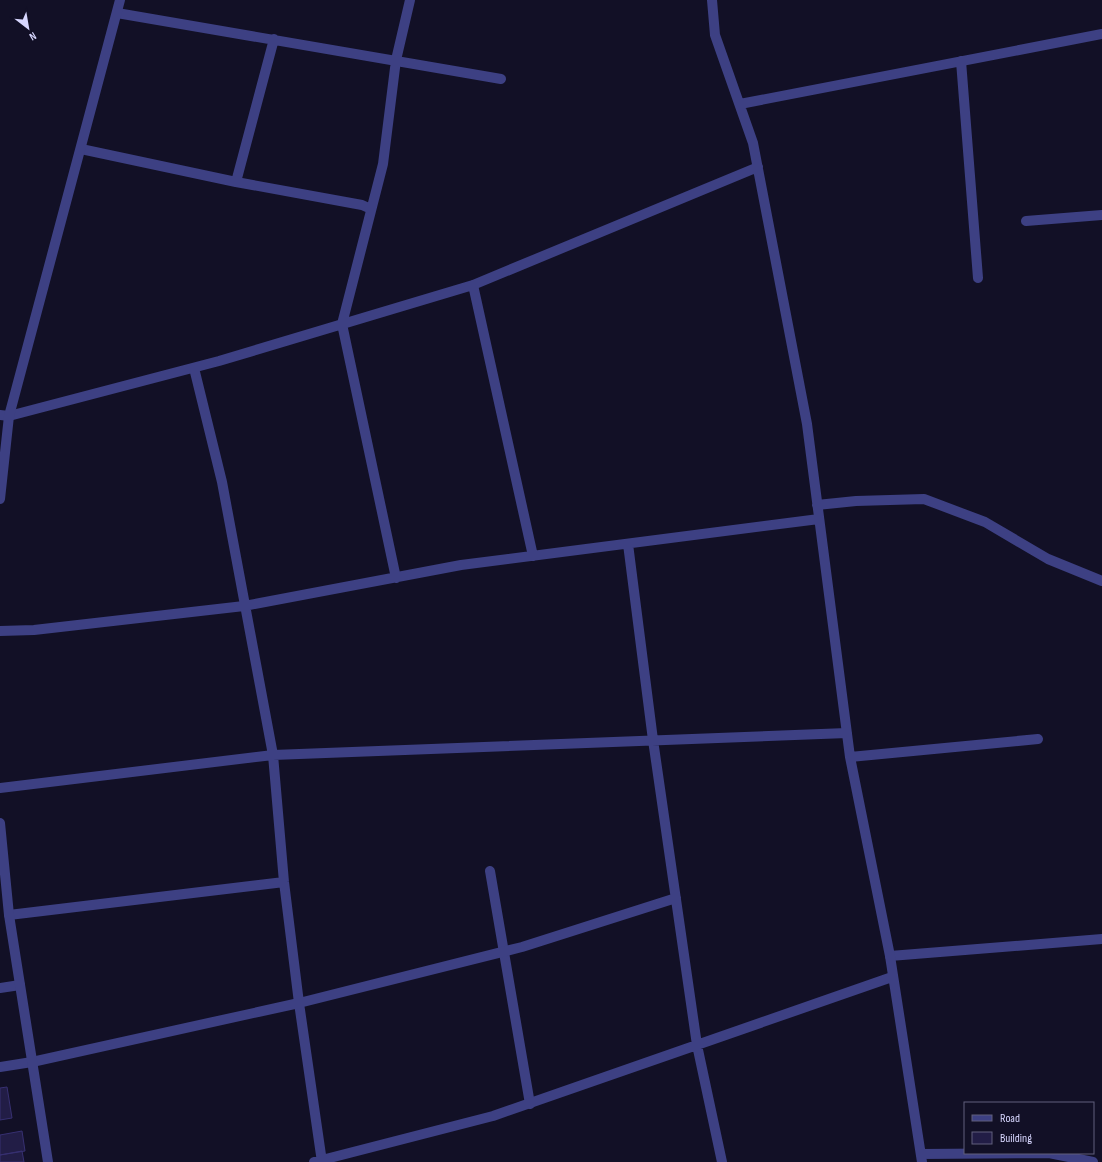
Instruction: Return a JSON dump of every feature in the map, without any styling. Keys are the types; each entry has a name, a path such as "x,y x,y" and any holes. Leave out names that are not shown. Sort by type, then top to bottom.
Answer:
{"street":[{"path":"0,499 5,415 80,149 120,0"},
{"path":"396,578 342,324 382,164 396,60 410,0"},
{"path":"712,0 715,35 753,143 807,424 850,756 890,956 892,977 922,1158 1024,1154"},
{"path":"116,13 501,79"},
{"path":"740,104 1102,34"},
{"path":"236,182 274,39"},
{"path":"961,61 978,278"},
{"path":"80,149 236,182 362,205 371,209"},
{"path":"5,415 194,368 473,285 758,167"},
{"path":"1026,221 1102,215"},
{"path":"473,285 534,556"},
{"path":"194,368 222,482 273,755 284,882 319,1162 493,1116 892,977"},
{"path":"817,505 856,501 924,499 985,522 1048,559 1102,581"},
{"path":"0,631 34,630 244,606 461,565 819,520"},
{"path":"628,544 653,740 697,1045 722,1162"},
{"path":"0,788 273,755 847,733"},
{"path":"850,756 1038,739"},
{"path":"0,823 2,870 48,1162"},
{"path":"490,871 505,951 530,1104"},
{"path":"9,915 284,882"},
{"path":"0,1066 32,1062 299,1004 505,951 676,898"},
{"path":"890,956 1102,939"},
{"path":"0,988 20,985"},
{"path":"1054,1154 1094,1162"}],"building":[{"path":"7,1087 12,1118 0,1120 0,1088"},
{"path":"22,1131 25,1151 0,1155 0,1135"},
{"path":"22,1151 24,1162 0,1162 0,1155"}]}
